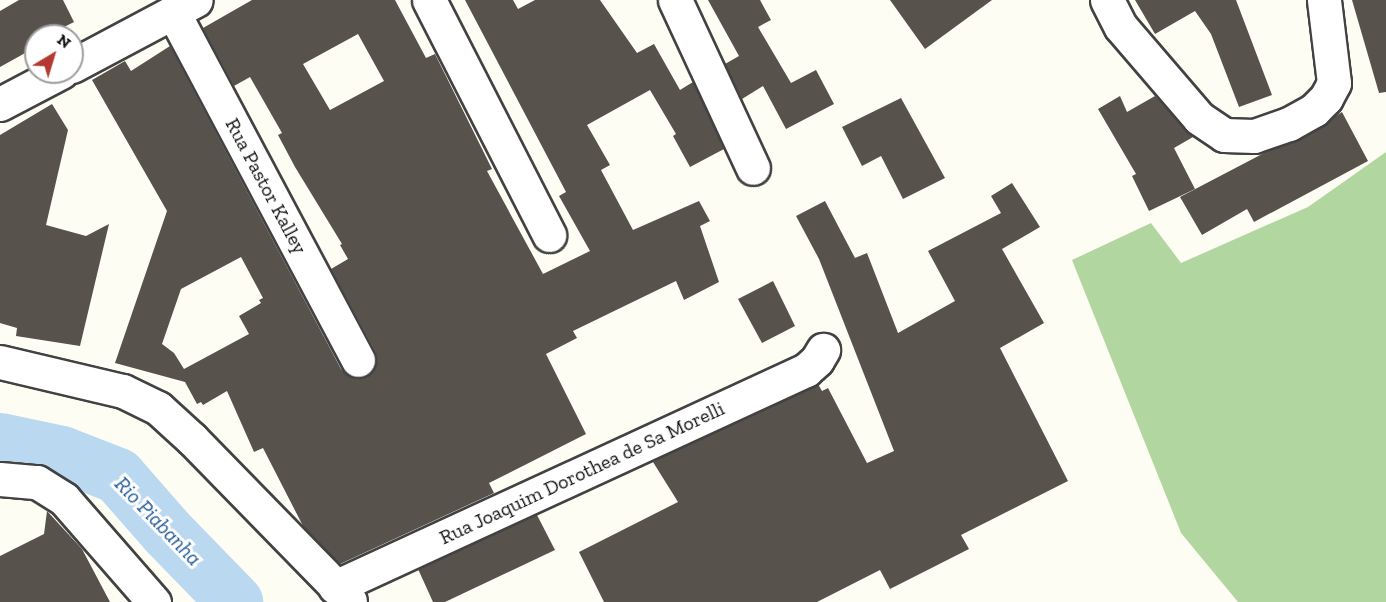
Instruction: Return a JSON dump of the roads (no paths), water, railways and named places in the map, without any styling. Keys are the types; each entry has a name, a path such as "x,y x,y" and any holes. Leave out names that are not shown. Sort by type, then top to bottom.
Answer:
{"street":[{"path":"429,0 549,235"},
{"path":"675,0 753,168"},
{"path":"1107,0 1121,27 1199,118 1224,135 1254,136 1289,124 1314,110 1326,98 1334,83 1324,0"},
{"path":"84,60 184,6"},
{"name":"Rua Pastor Kalley","path":"184,6 358,360"},
{"path":"2,99 35,84"},
{"name":"Rua Joaquim Dorothea de Sa Morelli","path":"343,595 806,370 817,360 823,350"},
{"path":"0,362 123,391 158,408 192,439 343,595"},
{"path":"0,479 37,482 64,499 154,602"}],"waterway":[{"name":"Rio Piabanha","path":"0,441 62,454 118,476 167,532 235,602"}]}
